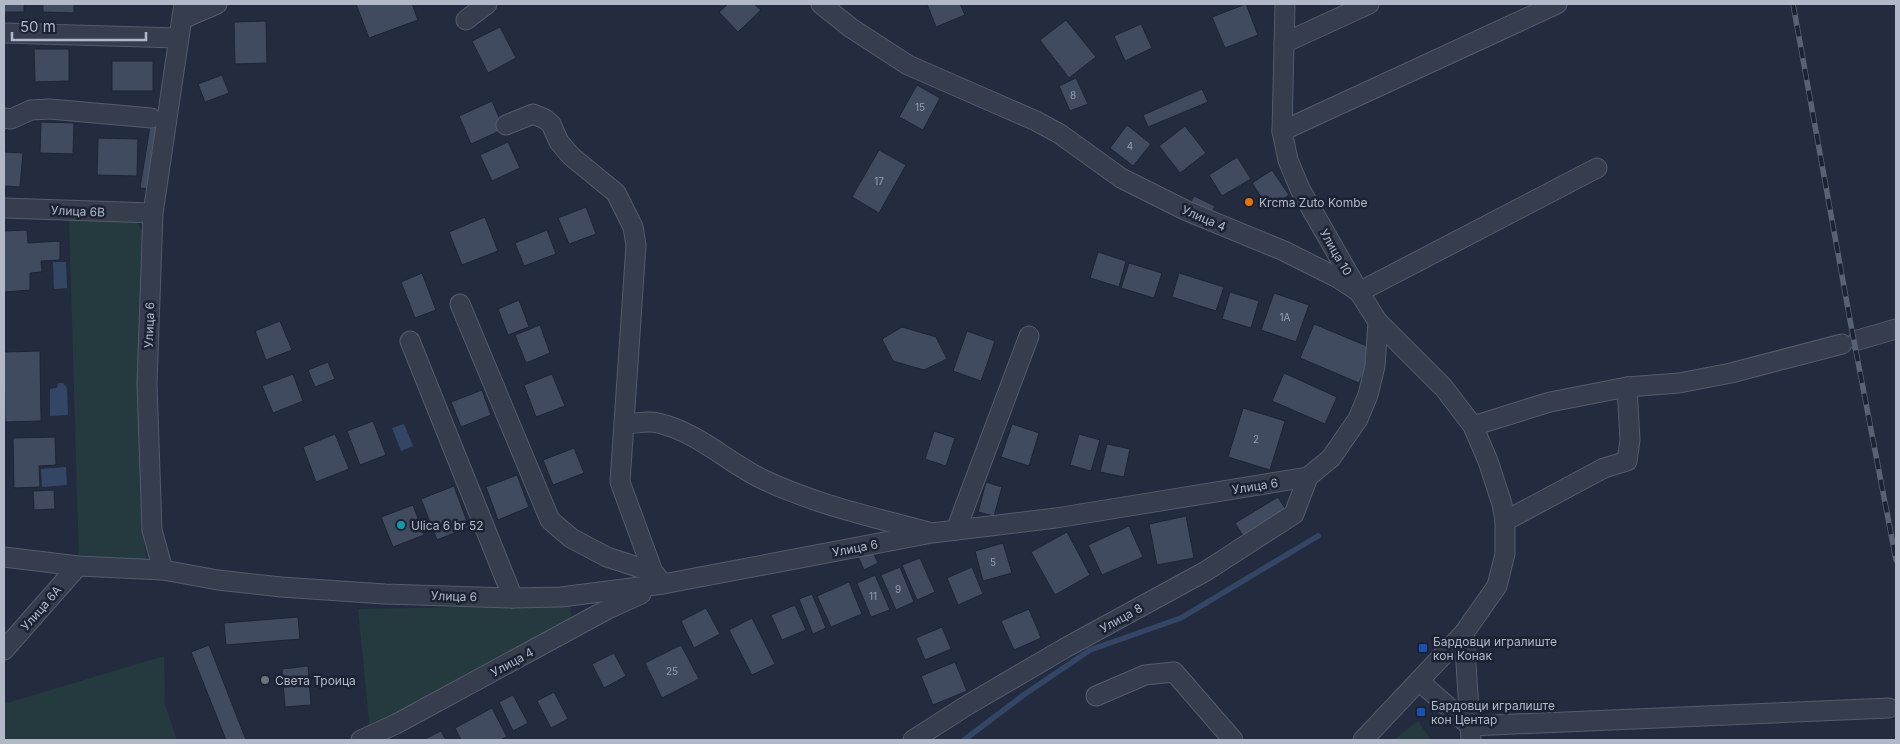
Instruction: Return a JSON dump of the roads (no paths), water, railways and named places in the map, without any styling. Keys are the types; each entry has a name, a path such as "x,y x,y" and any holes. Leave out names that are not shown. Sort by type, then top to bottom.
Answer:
{"street":[{"path":"183,11 218,4"},
{"path":"466,20 487,4"},
{"name":"Улица 4","path":"822,4 851,28 908,65 1036,121 1060,134 1122,178 1187,211 1284,251 1338,278 1359,292"},
{"name":"Улица 10","path":"1285,4 1282,131 1288,160 1300,190 1378,322 1444,388 1473,426 1488,461 1502,504 1505,521 1505,554 1497,586 1464,633 1363,740"},
{"path":"1284,43 1369,4"},
{"path":"1282,131 1557,4"},
{"name":"Улица 6","path":"183,11 152,213 147,384 152,530 163,570 218,580 280,587 385,594 513,598 601,593 658,578 932,533 1056,518 1308,478"},
{"path":"4,33 179,38"},
{"path":"4,118 11,119 31,110 50,109 151,118"},
{"path":"506,125 533,114 545,118 551,124 560,142 571,156 616,193 633,227 636,245 620,482 658,578"},
{"path":"1359,292 1597,168"},
{"name":"Улица 6B","path":"4,208 152,213"},
{"path":"460,304 550,520 571,538 607,558 658,578"},
{"path":"1308,478 1331,458 1358,419 1368,395 1375,366 1378,322"},
{"path":"1473,426 1550,402 1627,387 1679,383 1731,373 1896,329"},
{"path":"956,530 1029,336"},
{"path":"410,341 513,598"},
{"path":"1505,521 1604,468 1627,461 1630,440 1627,387"},
{"path":"624,424 657,422 683,431 707,444 761,479 824,503 932,533"},
{"name":"Улица 8","path":"913,740 966,706 1057,653 1206,571 1294,514 1308,478"},
{"path":"4,557 78,566 163,570"},
{"name":"Улица 6A","path":"4,650 78,566"},
{"name":"Улица 4","path":"361,740 396,724 608,608 658,578"},
{"path":"1464,633 1470,733"},
{"path":"1096,696 1145,675 1174,672 1233,740"},
{"path":"1419,681 1470,733 1890,708"}],"water":[{"path":"53,262 66,262 67,288 54,289"},
{"path":"58,383 63,383 67,388 68,415 50,416 50,389 57,388"},
{"path":"404,424 413,446 401,451 392,428"},
{"path":"66,467 67,485 42,487 41,469"}],"waterway":[{"path":"964,740 1025,694 1090,650 1181,618 1318,536"}],"railway":[{"path":"1793,4 1850,320 1896,560"}],"place":[{"name":"Krcma Zuto Kombe","path":"1249,202"},
{"name":"Ulica 6 br 52","path":"401,525"},
{"name":"Бардовци игралиште кон Конак","path":"1423,648"},
{"name":"Света Троица","path":"265,680"},
{"name":"Бардовци игралиште кон Центар","path":"1421,712"}]}
